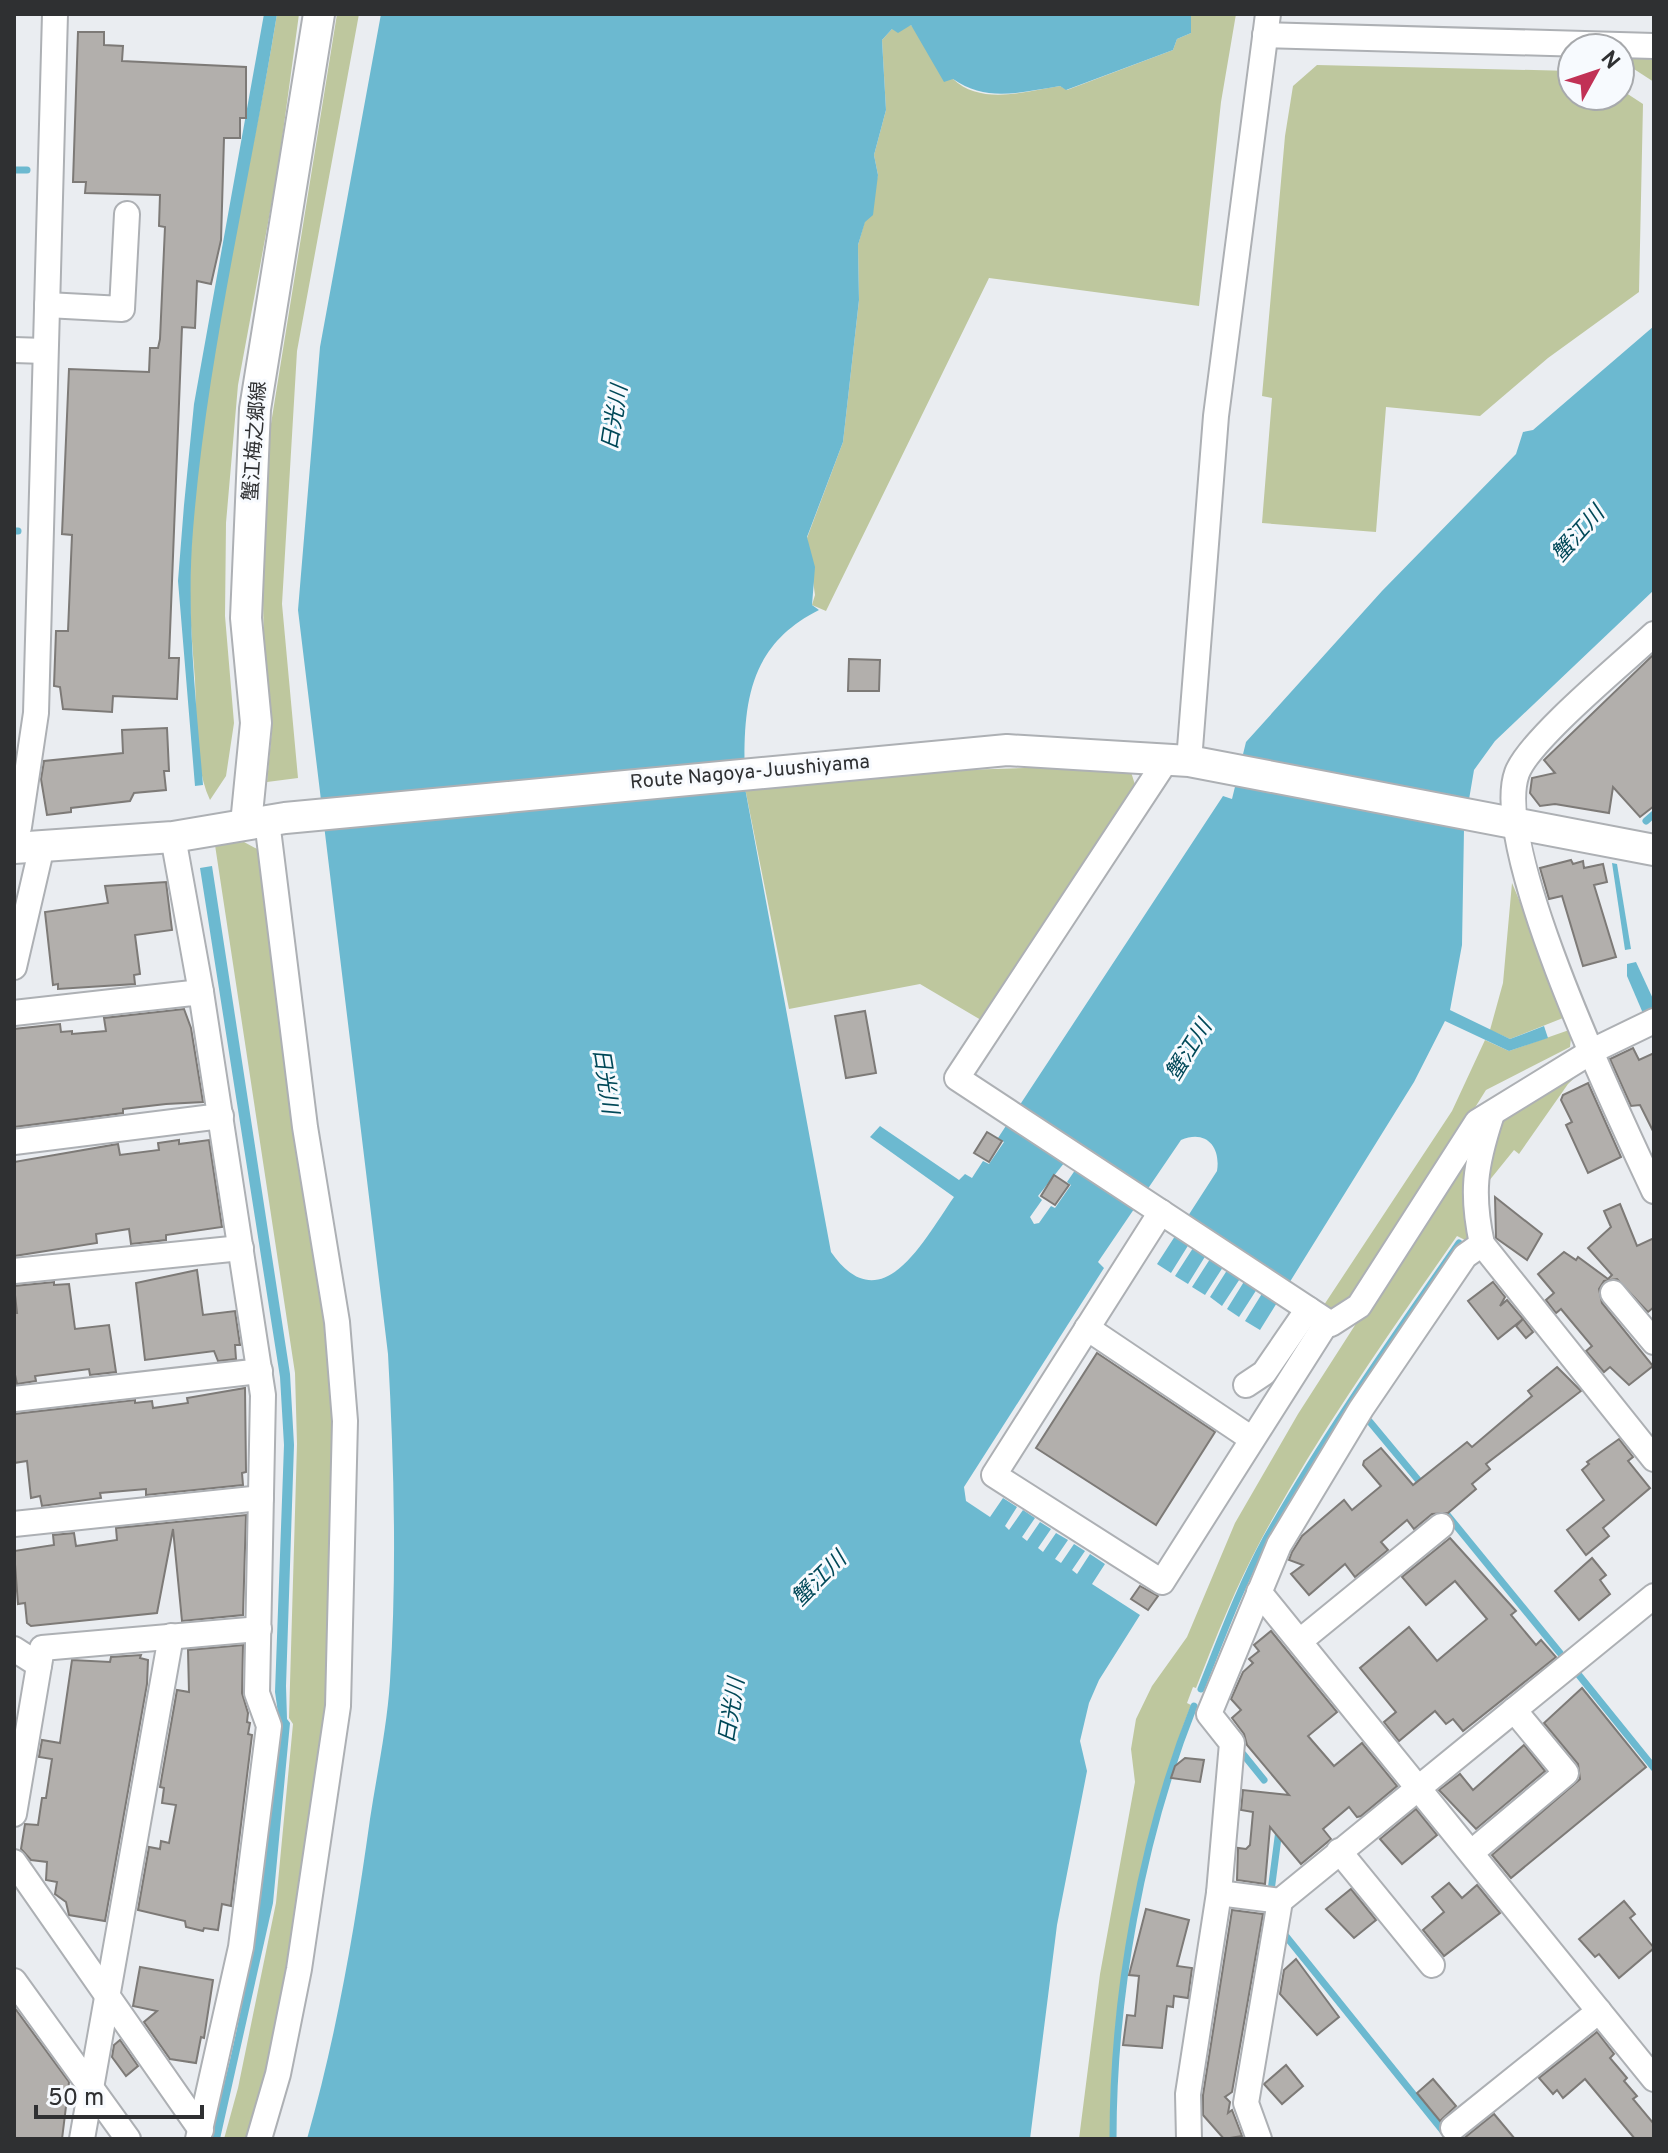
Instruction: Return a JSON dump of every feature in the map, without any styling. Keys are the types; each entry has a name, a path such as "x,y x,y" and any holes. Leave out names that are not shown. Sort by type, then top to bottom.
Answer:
{"main road":[{"name":"蟹江梅之郷線","path":"266,821 246,618 255,409 319,14"},
{"name":"Route Nagoya-Juushiyama","path":"22,830 173,837 266,821 833,764 1007,750 1178,760 1654,850"}],"street":[{"path":"14,967 47,305 55,14"},
{"path":"1267,24 1289,14"},
{"path":"1267,24 1654,46"},
{"path":"1267,24 1216,416 1178,760 957,1078 1331,1324 1359,1306 1477,1122 1590,1054 1649,1024"},
{"path":"47,305 122,309 127,214"},
{"path":"14,350 45,351"},
{"path":"1654,634 1533,747 1517,773 1514,823 1532,893 1590,1054 1654,1191"},
{"path":"259,2139 278,2074 299,1969 338,1706 345,1421 337,1322 305,1127 266,821"},
{"path":"173,837 201,992 263,1395 257,1693 269,1726 241,1947 199,2134"},
{"path":"14,1013 201,992"},
{"path":"1493,1111 1474,1179 1473,1203 1482,1244 1654,1459"},
{"path":"14,1142 221,1116"},
{"path":"1161,1212 994,1475 1162,1582 1252,1439 1318,1315"},
{"path":"1189,2139 1188,2094 1219,1893 1232,1743 1209,1714 1279,1545 1361,1409 1465,1256 1482,1244"},
{"path":"14,1271 241,1248"},
{"path":"1613,1293 1654,1342"},
{"path":"1246,1385 1264,1373 1318,1315"},
{"path":"1087,1328 1252,1439"},
{"path":"14,1399 260,1371"},
{"path":"14,1524 261,1498"},
{"path":"1300,1641 1441,1526"},
{"path":"1259,1592 1654,2079"},
{"path":"1259,2139 1246,2103 1280,1901 1654,1596"},
{"path":"14,1814 42,1648 259,1629"},
{"path":"82,2139 171,1636"},
{"path":"14,1649 39,1665"},
{"path":"1472,1852 1566,1773 1514,1710"},
{"path":"1339,1851 1432,1965"},
{"path":"14,1862 199,2134"},
{"path":"1219,1893 1280,1901"},
{"path":"14,1981 128,2139"},
{"path":"1453,2128 1599,2011"}],"green space":[{"path":"277,14 299,14 278,169 238,385 226,523 225,616 234,723 226,776 210,800 201,772 197,742 190,606 192,522 209,376"},
{"path":"337,14 359,14 297,351 282,604 298,778 267,782 272,729 264,647 262,555 270,430"},
{"path":"1191,14 1236,14 1221,102 1199,306 989,278 826,611 812,605 815,595 807,538 843,442 859,300 858,245 878,175 874,155 886,110 882,40 892,29 911,25 953,79 977,92 1019,93 1060,86 1067,90 1173,50 1177,39 1191,33"},
{"path":"1636,53 1654,54 1654,82 1636,70"},
{"path":"1317,65 1556,71 1556,112 1636,112 1636,99 1643,104 1639,292 1548,358 1480,416 1386,407 1376,532 1262,523 1272,398 1262,396 1285,136 1293,86"},
{"path":"1060,767 1131,772 1137,791 981,1020 920,984 789,1009 745,788 962,770"},
{"path":"244,842 259,850 330,1321 337,1430 324,1757 292,1966 252,2139 224,2139 238,2088 276,1903 293,1724 289,1718 297,1444 295,1373 215,845"},
{"path":"1512,883 1568,1016 1510,1039 1490,1030 1503,983"},
{"path":"1572,1029 1570,1047 1486,1090 1365,1283 1332,1314 1322,1308 1452,1111 1485,1040 1509,1051"},
{"path":"1586,1067 1568,1084 1519,1154 1514,1150 1480,1192 1495,1129 1518,1106"},
{"path":"1479,1132 1469,1236 1465,1240 1457,1236 1355,1384 1307,1460 1253,1556 1196,1688 1193,1687 1187,1703 1191,1705 1157,1809 1131,1918 1115,2030 1111,2139 1079,2139 1100,1974 1135,1782 1131,1749 1136,1719 1152,1686 1187,1637 1235,1523 1298,1414"}],"water":[{"path":"264,14 277,14 218,336 193,530 191,626 203,785 195,786 178,581 184,505 194,404"},
{"path":"381,14 1191,14 1191,33 1177,39 1173,50 1066,90 1060,86 1005,94 979,91 953,79 944,82 911,25 898,33 892,29 882,40 886,110 874,155 878,175 873,215 865,222 858,245 859,300 843,442 807,537 815,567 812,605 819,610 794,625 775,643 762,663 747,709 744,760 745,788 831,1252 850,1272 868,1280 885,1277 901,1267 916,1252 954,1197 870,1137 880,1126 959,1180 965,1174 972,1178 983,1161 989,1164 1004,1142 998,1138 1223,796 1232,799 1246,742 1382,591 1516,454 1523,432 1533,430 1654,326 1654,590 1495,741 1474,770 1464,829 1462,945 1450,1010 1510,1039 1544,1026 1548,1038 1509,1051 1445,1021 1414,1082 1260,1330 1245,1321 1273,1276 1268,1272 1239,1317 1227,1309 1255,1264 1251,1262 1222,1306 1210,1297 1238,1253 1234,1250 1205,1295 1192,1287 1221,1242 1216,1239 1188,1284 1175,1276 1204,1231 1199,1228 1171,1273 1157,1264 1217,1171 1217,1154 1210,1142 1198,1137 1181,1140 1098,1262 1104,1268 964,1487 966,1501 990,1517 1003,1498 1017,1507 1005,1526 1009,1530 1023,1510 1035,1518 1022,1537 1027,1541 1040,1522 1051,1529 1038,1548 1043,1552 1056,1533 1068,1540 1055,1559 1061,1563 1074,1544 1085,1551 1072,1570 1077,1574 1090,1554 1105,1564 1092,1584 1140,1615 1099,1680 1089,1703 1080,1741 1087,1771 1057,1925 1030,2139 307,2139 344,1980 384,1733 390,1681 394,1559 388,1354 298,610 320,347","holes":["1076,1148 1086,1154 1067,1182 1071,1185 1055,1208 1051,1206 1039,1223 1034,1224 1030,1217 1042,1200 1038,1196"]},
{"path":"1612,863 1617,864 1631,949 1625,950"},
{"path":"212,866 290,1374 294,1445 286,1686 287,1719 290,1723 273,1903 220,2139 209,2139 246,1984 262,1878 279,1720 275,1692 284,1445 280,1377 200,868"},
{"path":"1636,962 1654,1001 1654,1039 1627,976 1627,964"}],"building":[{"path":"78,32 104,32 104,45 123,46 122,61 246,67 246,118 240,118 240,138 224,138 221,240 211,284 197,281 195,328 182,327 169,658 179,658 177,699 113,696 112,712 63,709 60,687 54,686 56,631 68,631 72,535 62,534 69,369 149,372 150,348 158,348 160,339 165,227 159,226 160,195 85,193 86,182 73,182"},
{"path":"1654,654 1654,806 1640,817 1613,787 1609,813 1555,804 1540,806 1530,793 1532,778 1555,773 1544,760"},
{"path":"849,659 880,660 879,691 848,691"},
{"path":"167,728 169,771 164,771 166,790 134,793 130,801 71,808 71,812 47,815 41,779 44,761 123,753 122,730"},
{"path":"1571,860 1573,864 1583,861 1584,868 1603,864 1607,882 1594,885 1616,957 1583,966 1562,896 1549,899 1540,868"},
{"path":"166,882 172,930 135,935 140,974 134,975 135,984 58,989 58,984 53,985 45,912 108,903 105,886"},
{"path":"184,1009 191,1028 203,1102 123,1109 123,1113 14,1127 14,1029 60,1024 61,1032 72,1031 72,1034 106,1031 104,1018"},
{"path":"865,1011 876,1073 846,1078 835,1016"},
{"path":"1633,1048 1639,1060 1654,1053 1654,1133 1640,1105 1631,1106 1610,1059"},
{"path":"1588,1083 1621,1157 1588,1173 1566,1125 1572,1122 1561,1100 1563,1095"},
{"path":"987,1132 1002,1141 989,1162 974,1153"},
{"path":"179,1140 179,1144 209,1140 222,1227 166,1235 166,1240 131,1244 129,1229 96,1234 97,1243 14,1256 14,1162 118,1144 120,1155 159,1150 158,1143"},
{"path":"1054,1175 1069,1185 1055,1205 1041,1196"},
{"path":"1495,1197 1542,1234 1527,1260 1496,1238"},
{"path":"1620,1204 1637,1246 1654,1238 1654,1307 1648,1312 1617,1279 1604,1281 1599,1289 1602,1303 1653,1366 1629,1385 1610,1367 1604,1372 1586,1351 1592,1346 1561,1309 1556,1313 1546,1300 1554,1293 1538,1274 1564,1252 1576,1260 1578,1257 1608,1279 1612,1275 1588,1248 1611,1227 1604,1211"},
{"path":"197,1270 203,1315 235,1311 240,1345 235,1345 236,1359 218,1361 214,1351 145,1360 136,1283"},
{"path":"54,1282 54,1285 69,1284 75,1329 109,1325 116,1372 90,1375 89,1369 35,1376 36,1381 17,1384 14,1370 14,1313 17,1313 14,1286"},
{"path":"1493,1282 1505,1297 1500,1306 1507,1300 1523,1319 1498,1339 1468,1301"},
{"path":"1523,1319 1533,1332 1526,1338 1516,1326"},
{"path":"1097,1353 1215,1432 1156,1525 1036,1448"},
{"path":"1557,1367 1581,1391 1486,1464 1490,1469 1472,1484 1476,1489 1448,1513 1432,1514 1414,1529 1407,1520 1381,1542 1388,1550 1355,1577 1345,1564 1309,1595 1291,1574 1303,1565 1289,1560 1302,1536 1344,1500 1352,1510 1381,1486 1363,1465 1364,1461 1381,1448 1413,1485 1467,1442 1472,1447 1532,1396 1528,1391"},
{"path":"245,1388 246,1472 242,1473 243,1485 146,1495 146,1489 100,1493 101,1498 42,1506 40,1496 31,1498 27,1461 14,1463 14,1414 135,1400 135,1403 152,1401 153,1408 188,1403 187,1398"},
{"path":"1619,1439 1633,1457 1628,1461 1650,1488 1603,1528 1609,1536 1586,1555 1567,1530 1604,1500 1582,1470 1589,1464 1587,1462"},
{"path":"246,1515 243,1615 182,1621 173,1529 157,1613 31,1626 27,1623 25,1603 18,1604 14,1551 54,1545 53,1535 74,1533 76,1546 117,1540 116,1528"},
{"path":"1450,1538 1516,1611 1511,1615 1536,1645 1541,1640 1556,1657 1463,1731 1453,1719 1446,1724 1435,1711 1399,1741 1384,1722 1396,1712 1360,1668 1409,1627 1437,1661 1487,1619 1455,1581 1426,1605 1402,1577"},
{"path":"1592,1558 1606,1575 1600,1580 1610,1594 1579,1620 1555,1591"},
{"path":"1140,1586 1158,1596 1148,1610 1131,1599"},
{"path":"1271,1631 1337,1712 1308,1736 1334,1766 1362,1743 1397,1786 1361,1816 1357,1817 1349,1807 1323,1829 1331,1839 1301,1864 1270,1827 1265,1884 1237,1880 1238,1848 1246,1849 1250,1845 1253,1812 1241,1810 1243,1790 1289,1795 1247,1745 1244,1734 1232,1718 1241,1710 1231,1699 1243,1672 1253,1663 1249,1659 1259,1651 1254,1645"},
{"path":"243,1645 242,1693 248,1713 247,1722 250,1723 248,1734 252,1735 231,1906 222,1904 218,1930 204,1928 203,1931 186,1927 185,1921 138,1910 149,1847 160,1849 161,1841 169,1843 176,1805 162,1803 164,1788 160,1787 177,1690 189,1692 188,1650"},
{"path":"141,1655 140,1658 148,1660 147,1684 105,1921 69,1915 66,1902 55,1894 57,1882 46,1880 47,1862 31,1860 21,1849 25,1824 38,1825 42,1798 46,1798 52,1759 39,1757 42,1740 60,1743 72,1660 110,1662 111,1657"},
{"path":"1582,1688 1646,1767 1511,1878 1492,1855 1580,1779 1578,1764 1544,1723"},
{"path":"1524,1745 1545,1771 1476,1829 1439,1790 1460,1774 1473,1790"},
{"path":"1185,1758 1204,1760 1200,1782 1171,1778 1175,1766"},
{"path":"1416,1809 1437,1835 1402,1864 1380,1839"},
{"path":"1449,1883 1462,1898 1477,1885 1500,1913 1444,1956 1423,1930 1444,1912 1432,1897"},
{"path":"1351,1889 1376,1920 1354,1938 1326,1909"},
{"path":"1624,1901 1635,1914 1630,1918 1654,1948 1619,1978 1599,1954 1595,1957 1579,1939"},
{"path":"1146,1909 1189,1920 1177,1966 1192,1968 1188,1998 1174,1996 1173,2007 1167,2006 1162,2048 1123,2045 1127,2015 1135,2016 1139,1976 1129,1975"},
{"path":"1232,1910 1263,1914 1232,2092 1225,2097 1230,2102 1228,2113 1232,2110 1242,2136 1224,2139 1203,2115 1203,2095"},
{"path":"1296,1959 1339,2017 1317,2035 1280,1994 1284,1970"},
{"path":"140,1967 213,1980 204,2038 201,2037 196,2063 170,2059 144,2022 157,2011 133,2006"},
{"path":"14,2007 69,2082 62,2139 14,2139"},
{"path":"1597,2032 1614,2054 1610,2058 1627,2078 1624,2081 1637,2096 1633,2099 1654,2124 1654,2139 1635,2139 1585,2079 1563,2098 1557,2090 1553,2094 1539,2078"},
{"path":"120,2040 138,2066 126,2076 112,2057 114,2045"},
{"path":"1286,2065 1303,2086 1282,2104 1264,2084"},
{"path":"1433,2079 1456,2106 1440,2121 1417,2093"},
{"path":"1494,2114 1515,2139 1463,2139"}],"waterway":[{"path":"14,170 27,170"},
{"path":"1646,821 1654,814"},
{"path":"1201,1689 1239,1594 1266,1539 1335,1426 1459,1243"},
{"path":"1370,1422 1424,1487"},
{"path":"1440,1506 1560,1653"},
{"path":"1578,1674 1654,1768"},
{"path":"1113,2139 1118,2030 1134,1919 1159,1810 1194,1706"},
{"path":"1243,1754 1264,1780"},
{"path":"1271,1891 1279,1830"},
{"path":"1285,1935 1447,2136"}],"water label":[{"name":"日光川","path":"616,418"},
{"name":"蟹江川","path":"1579,535"},
{"name":"蟹江川","path":"1190,1051"},
{"name":"日光川","path":"604,1081"},
{"name":"蟹江川","path":"820,1580"},
{"name":"日光川","path":"733,1711"}]}
